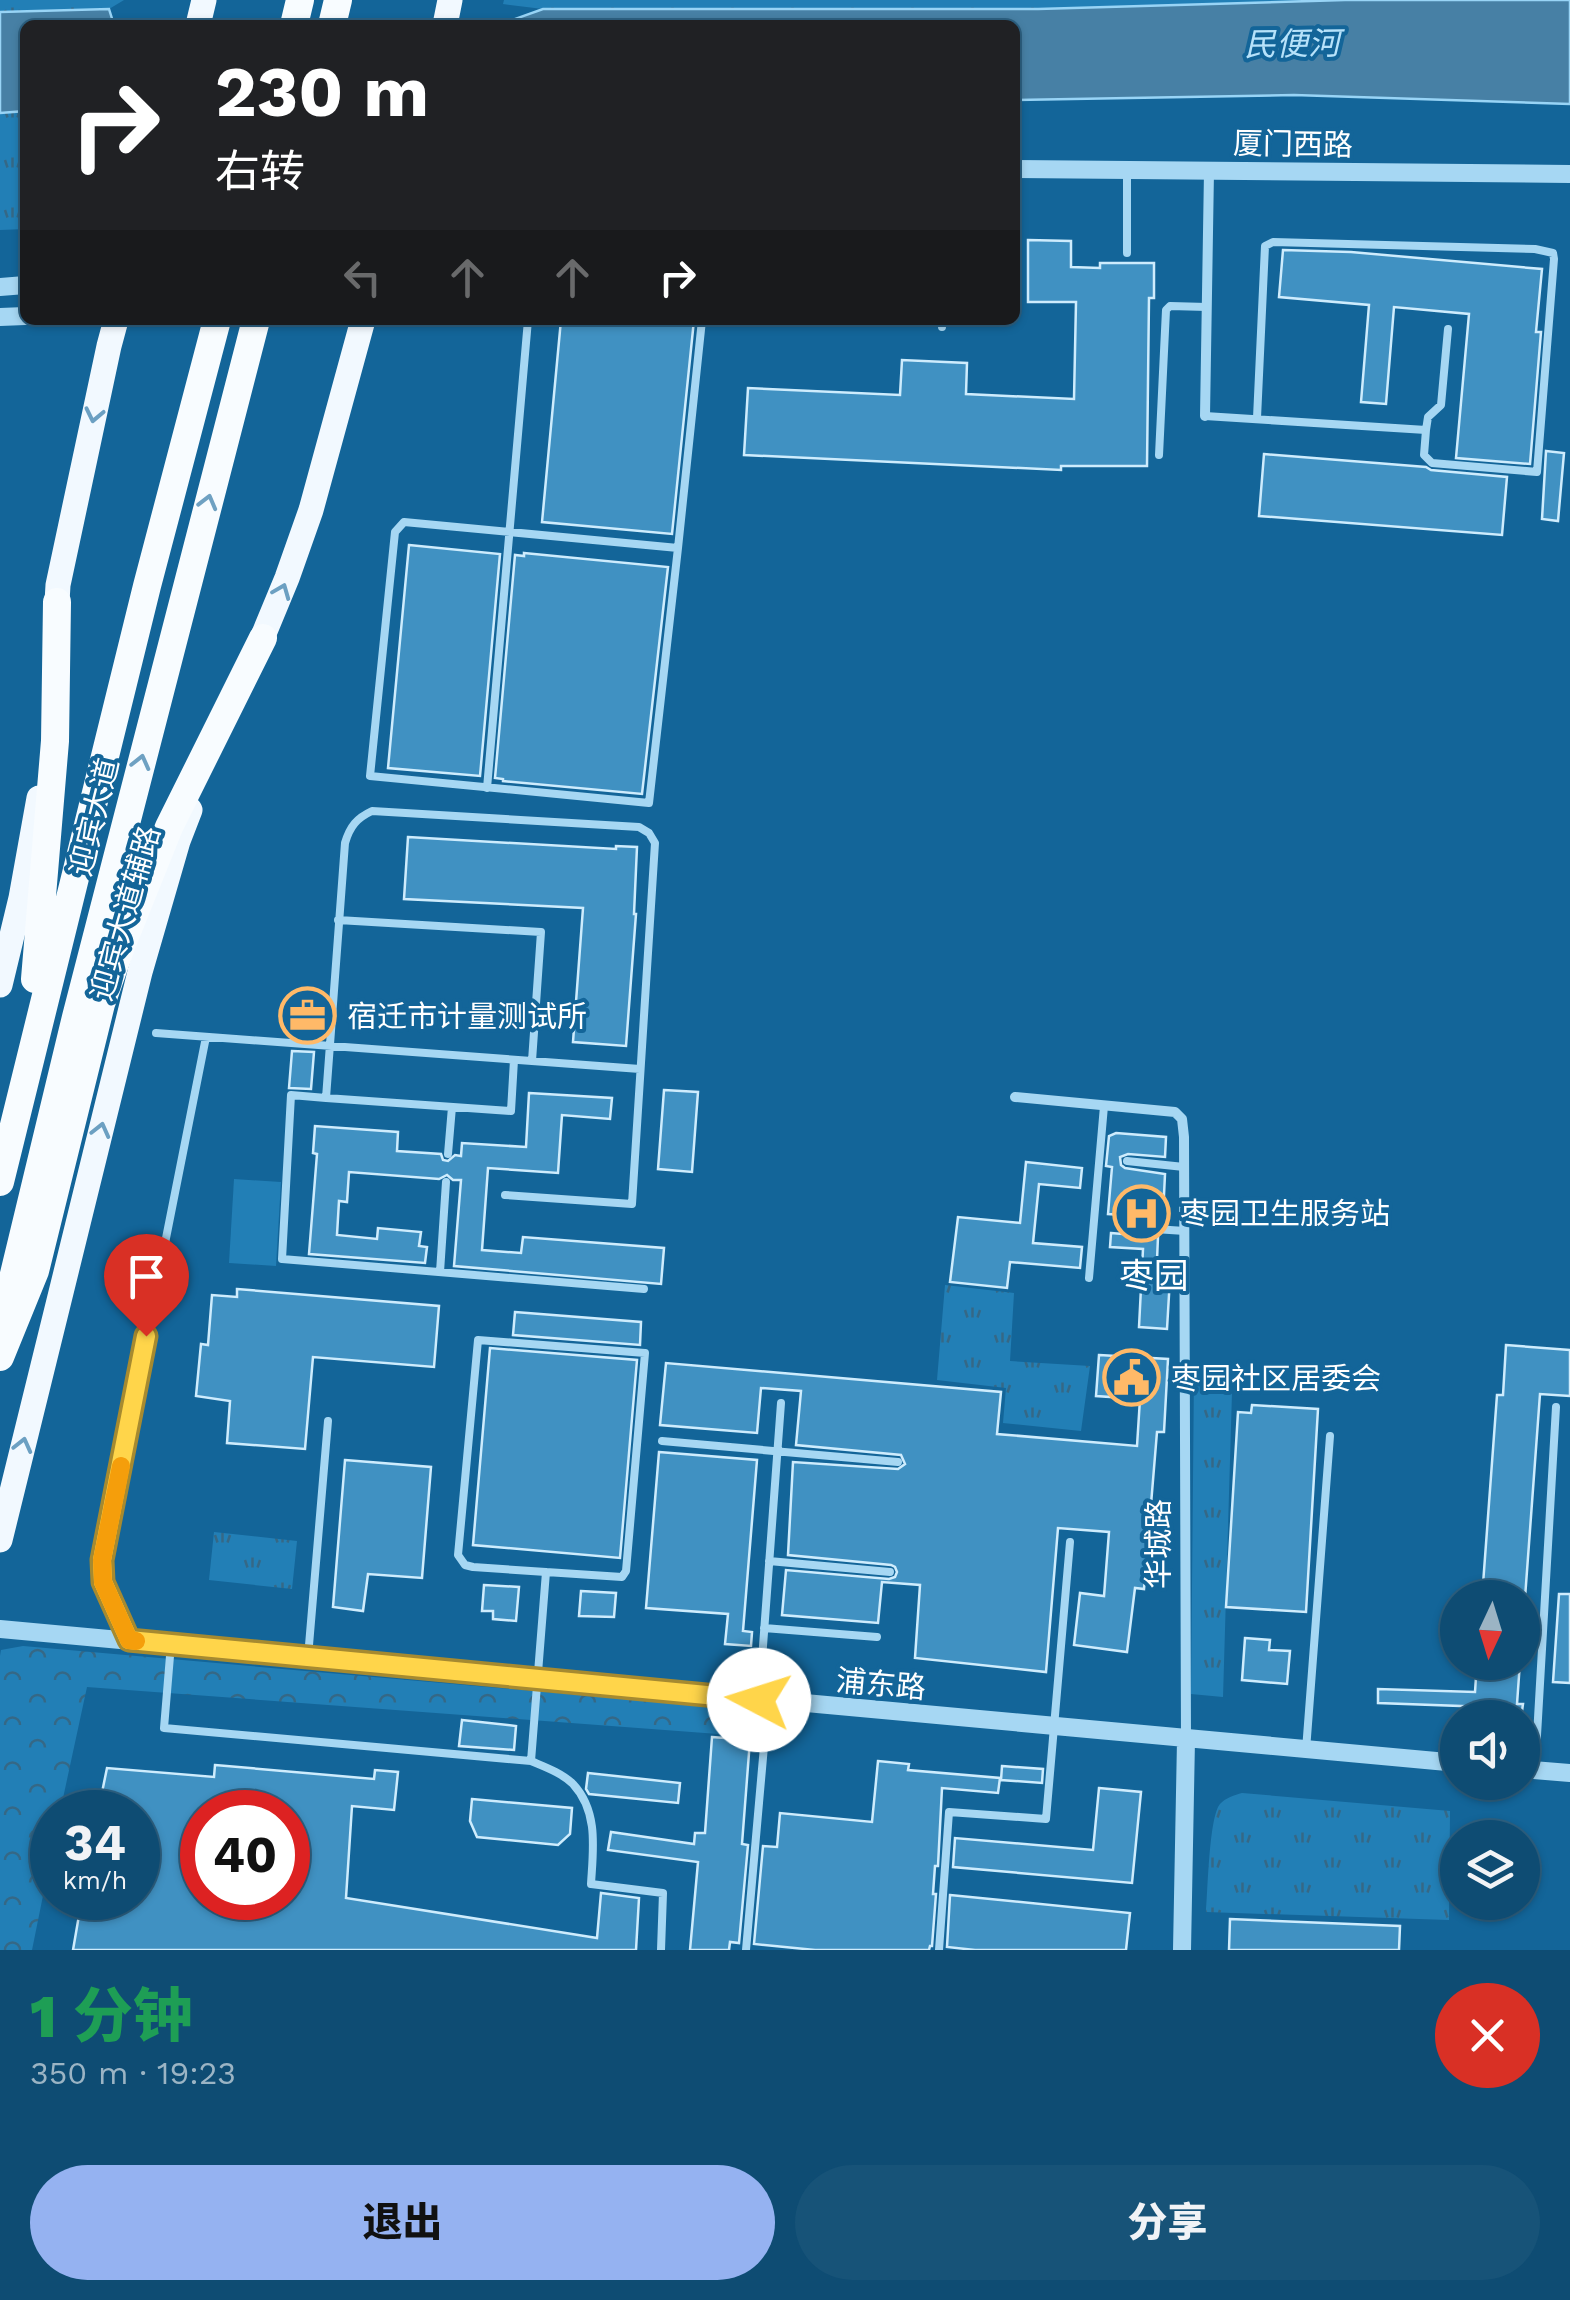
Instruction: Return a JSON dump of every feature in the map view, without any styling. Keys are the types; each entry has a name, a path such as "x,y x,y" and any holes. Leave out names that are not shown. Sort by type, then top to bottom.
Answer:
{"highway":[{"name":"迎宾大道","path":"0,1182 215,325"},
{"name":"迎宾大道","path":"0,1332 76,1017 255,325"},
{"path":"21,1098 38,956 56,740 57,602"},
{"path":"0,1358 34,1271 101,1004 122,944 168,826 262,638"}],"main road":[{"path":"0,985 21,898 47,756 62,567 114,325"},
{"name":"迎宾大道辅路","path":"0,1540 150,935 199,785 311,510 363,325"}],"street":[{"name":"厦门西路","path":"1020,169 1570,174"},
{"path":"1205,416 1209,170"},
{"path":"1015,1097 1104,1106"},
{"name":"华城路","path":"1104,1106 1175,1112 1182,1119 1184,1137 1186,1740 1182,1950"},
{"name":"浦东路","path":"0,1628 1440,1761"},
{"path":"1540,1770 1570,1773"}],"lane":[{"path":"1127,170 1127,253"},
{"path":"1257,418 1265,246 1273,242 1536,248 1552,253 1554,259 1538,472 1426,460 1428,418 1441,405 1448,330"},
{"path":"1159,456 1166,310 1170,306 1208,306"},
{"path":"487,788 528,325"},
{"path":"678,548 404,522 395,532 370,776 650,803 678,548 701,325"},
{"path":"1205,416 1426,430"},
{"path":"326,1098 345,842 358,817 372,810 639,827 655,843 632,1204 505,1196"},
{"path":"338,920 541,932 532,1061"},
{"path":"156,1033 640,1068"},
{"path":"129,1640 103,1582 102,1560 206,1037"},
{"path":"514,1060 511,1111 291,1095 282,1260 644,1289"},
{"path":"448,1154 452,1106"},
{"path":"1089,1278 1104,1106"},
{"path":"1127,1161 1184,1167"},
{"path":"440,1272 446,1182"},
{"path":"1124,1226 1185,1232"},
{"path":"478,1340 645,1353 626,1571 622,1577 546,1572 473,1567 465,1565 458,1555 478,1340"},
{"path":"746,1950 764,1700 764,1628 782,1402"},
{"path":"1533,1700 1556,1407"},
{"path":"308,1657 328,1422"},
{"path":"1306,1750 1330,1436"},
{"path":"662,1441 898,1462"},
{"path":"940,1950 950,1812 1046,1819 1070,1542"},
{"path":"769,1561 890,1572"},
{"path":"531,1760 546,1572"},
{"path":"764,1628 877,1637"},
{"path":"171,1644 164,1728 531,1760 553,1770 573,1784 586,1807 594,1832 591,1884 663,1893 661,1950"}],"green space":[{"path":"0,0 124,0 109,9 0,12"},
{"path":"504,0 1345,0 1038,9 543,9 503,4"},
{"path":"20,111 20,229 0,230 0,113"},
{"path":"234,1179 281,1182 276,1266 229,1263"},
{"path":"945,1285 1014,1293 1010,1361 1090,1366 1081,1431 1003,1423 1006,1388 937,1380"},
{"path":"1194,1375 1224,1375 1225,1391 1232,1392 1223,1697 1191,1694"},
{"path":"214,1532 297,1541 292,1589 209,1580"},
{"path":"23,1646 748,1710 745,1736 87,1687 65,1790 30,1790 30,1920 38,1920 32,1950 0,1950 1,1650"},
{"path":"1242,1793 1450,1811 1450,1820 1440,1820 1440,1920 1206,1912 1211,1838 1216,1812 1225,1800"}],"water":[{"name":"民便河","path":"1345,0 1570,0 1570,104 1294,95 1020,100 1020,20 512,20 543,9 1038,9"},
{"path":"109,9 112,20 20,20 20,111 0,113 0,12"}],"building":[{"path":"1028,240 1071,241 1071,267 1154,263 1154,298 1149,298 1147,466 1061,466 1061,470 744,455 748,388 900,395 902,360 967,363 966,394 1074,399 1076,302 1028,302"},
{"path":"1283,250 1542,269 1530,464 1456,458 1469,314 1394,307 1386,404 1361,402 1369,305 1279,297"},
{"path":"561,325 693,325 672,534 542,522"},
{"path":"1546,451 1564,453 1558,521 1542,519"},
{"path":"1264,454 1507,477 1502,535 1259,516"},
{"path":"409,545 500,554 480,776 388,768"},
{"path":"515,555 668,567 642,794 495,778"},
{"path":"408,837 637,847 626,1046 573,1042 583,908 404,899"},
{"path":"296,1001 321,1003 316,1037 294,1036"},
{"path":"292,1051 314,1052 311,1089 289,1088"},
{"path":"664,1090 698,1092 692,1172 658,1169"},
{"path":"529,1093 612,1098 610,1119 562,1115 558,1173 488,1168 482,1250 521,1253 523,1237 664,1248 661,1284 454,1266 461,1180 447,1175 439,1179 349,1172 347,1202 339,1201 337,1235 377,1239 378,1228 421,1232 419,1246 427,1247 425,1263 309,1254 317,1154 313,1153 315,1126 398,1132 397,1151 441,1154 448,1161 455,1155 461,1156 462,1143 526,1147"},
{"path":"1116,1133 1166,1137 1165,1157 1120,1157 1125,1168 1165,1174 1164,1195 1125,1191 1123,1215 1108,1214 1112,1167 1106,1166 1109,1136"},
{"path":"1026,1162 1082,1168 1080,1188 1039,1184 1033,1243 1082,1247 1080,1268 1010,1262 1007,1288 950,1282 958,1217 1020,1223"},
{"path":"1111,1233 1158,1237 1157,1260 1171,1261 1167,1329 1139,1327 1143,1249 1110,1247"},
{"path":"237,1289 439,1306 434,1367 313,1357 305,1449 227,1443 230,1401 196,1396 201,1344 208,1345 212,1295 237,1297"},
{"path":"515,1312 641,1322 640,1345 513,1335"},
{"path":"1506,1345 1570,1350 1570,1396 1540,1394 1526,1580 1483,1580 1497,1395 1503,1395"},
{"path":"490,1348 637,1360 620,1558 473,1545"},
{"path":"1099,1355 1168,1359 1164,1432 1157,1432 1144,1589 1135,1588 1127,1652 1074,1645 1080,1593 1104,1596 1109,1532 1058,1528 1046,1672 915,1658 920,1585 882,1582 878,1623 782,1615 786,1570 889,1579 897,1572 891,1565 788,1555 793,1462 898,1469 905,1464 901,1455 796,1445 801,1391 761,1388 757,1433 660,1425 666,1363 1001,1392 997,1434 1137,1446 1140,1399 1096,1396"},
{"path":"1252,1405 1318,1409 1306,1612 1226,1607 1238,1412 1251,1413"},
{"path":"659,1452 757,1460 743,1631 752,1632 751,1646 725,1644 728,1614 646,1608"},
{"path":"345,1460 431,1467 422,1578 368,1574 363,1611 333,1607"},
{"path":"484,1585 519,1587 516,1621 493,1619 493,1611 482,1611"},
{"path":"581,1591 616,1593 614,1617 579,1616"},
{"path":"1559,1594 1570,1594 1570,1683 1553,1682"},
{"path":"1245,1638 1270,1640 1269,1650 1290,1651 1287,1684 1242,1680"},
{"path":"1476,1680 1519,1680 1517,1700 1440,1700 1440,1705 1378,1703 1378,1689 1475,1692"},
{"path":"462,1720 516,1726 514,1750 459,1746"},
{"path":"712,1737 750,1740 742,1844 748,1845 739,1943 730,1942 729,1950 690,1950 698,1862 608,1850 611,1832 694,1844 695,1833 705,1833"},
{"path":"878,1761 909,1764 908,1770 1000,1778 998,1793 942,1788 932,1946 929,1950 815,1950 754,1944 763,1846 777,1847 780,1813 872,1822"},
{"path":"215,1765 374,1779 375,1770 398,1772 394,1810 352,1806 346,1898 597,1938 601,1893 639,1898 636,1950 73,1950 78,1920 160,1920 160,1790 102,1790 107,1768 214,1777"},
{"path":"1002,1766 1043,1769 1042,1783 1001,1780"},
{"path":"588,1773 680,1783 678,1803 589,1794"},
{"path":"1099,1788 1141,1792 1132,1883 953,1867 955,1838 1093,1850"},
{"path":"472,1799 572,1808 570,1834 558,1845 477,1837 470,1821"},
{"path":"950,1895 1130,1913 1126,1950 947,1947"},
{"path":"1230,1919 1400,1926 1399,1950 1229,1950"}],"slow traffic":[{"path":"121,1466 102,1560 103,1582 129,1640 136,1641"}],"place":[{"name":"宿迁市计量测试所","path":"308,1016"},
{"name":"枣园卫生服务站","path":"1141,1213"},
{"name":"枣园社区居委会","path":"1132,1378"}],"district":[{"name":"枣园","path":"1154,1276"}],"route":[{"path":"146,1336 102,1560 103,1582 129,1640 759,1700"}]}
